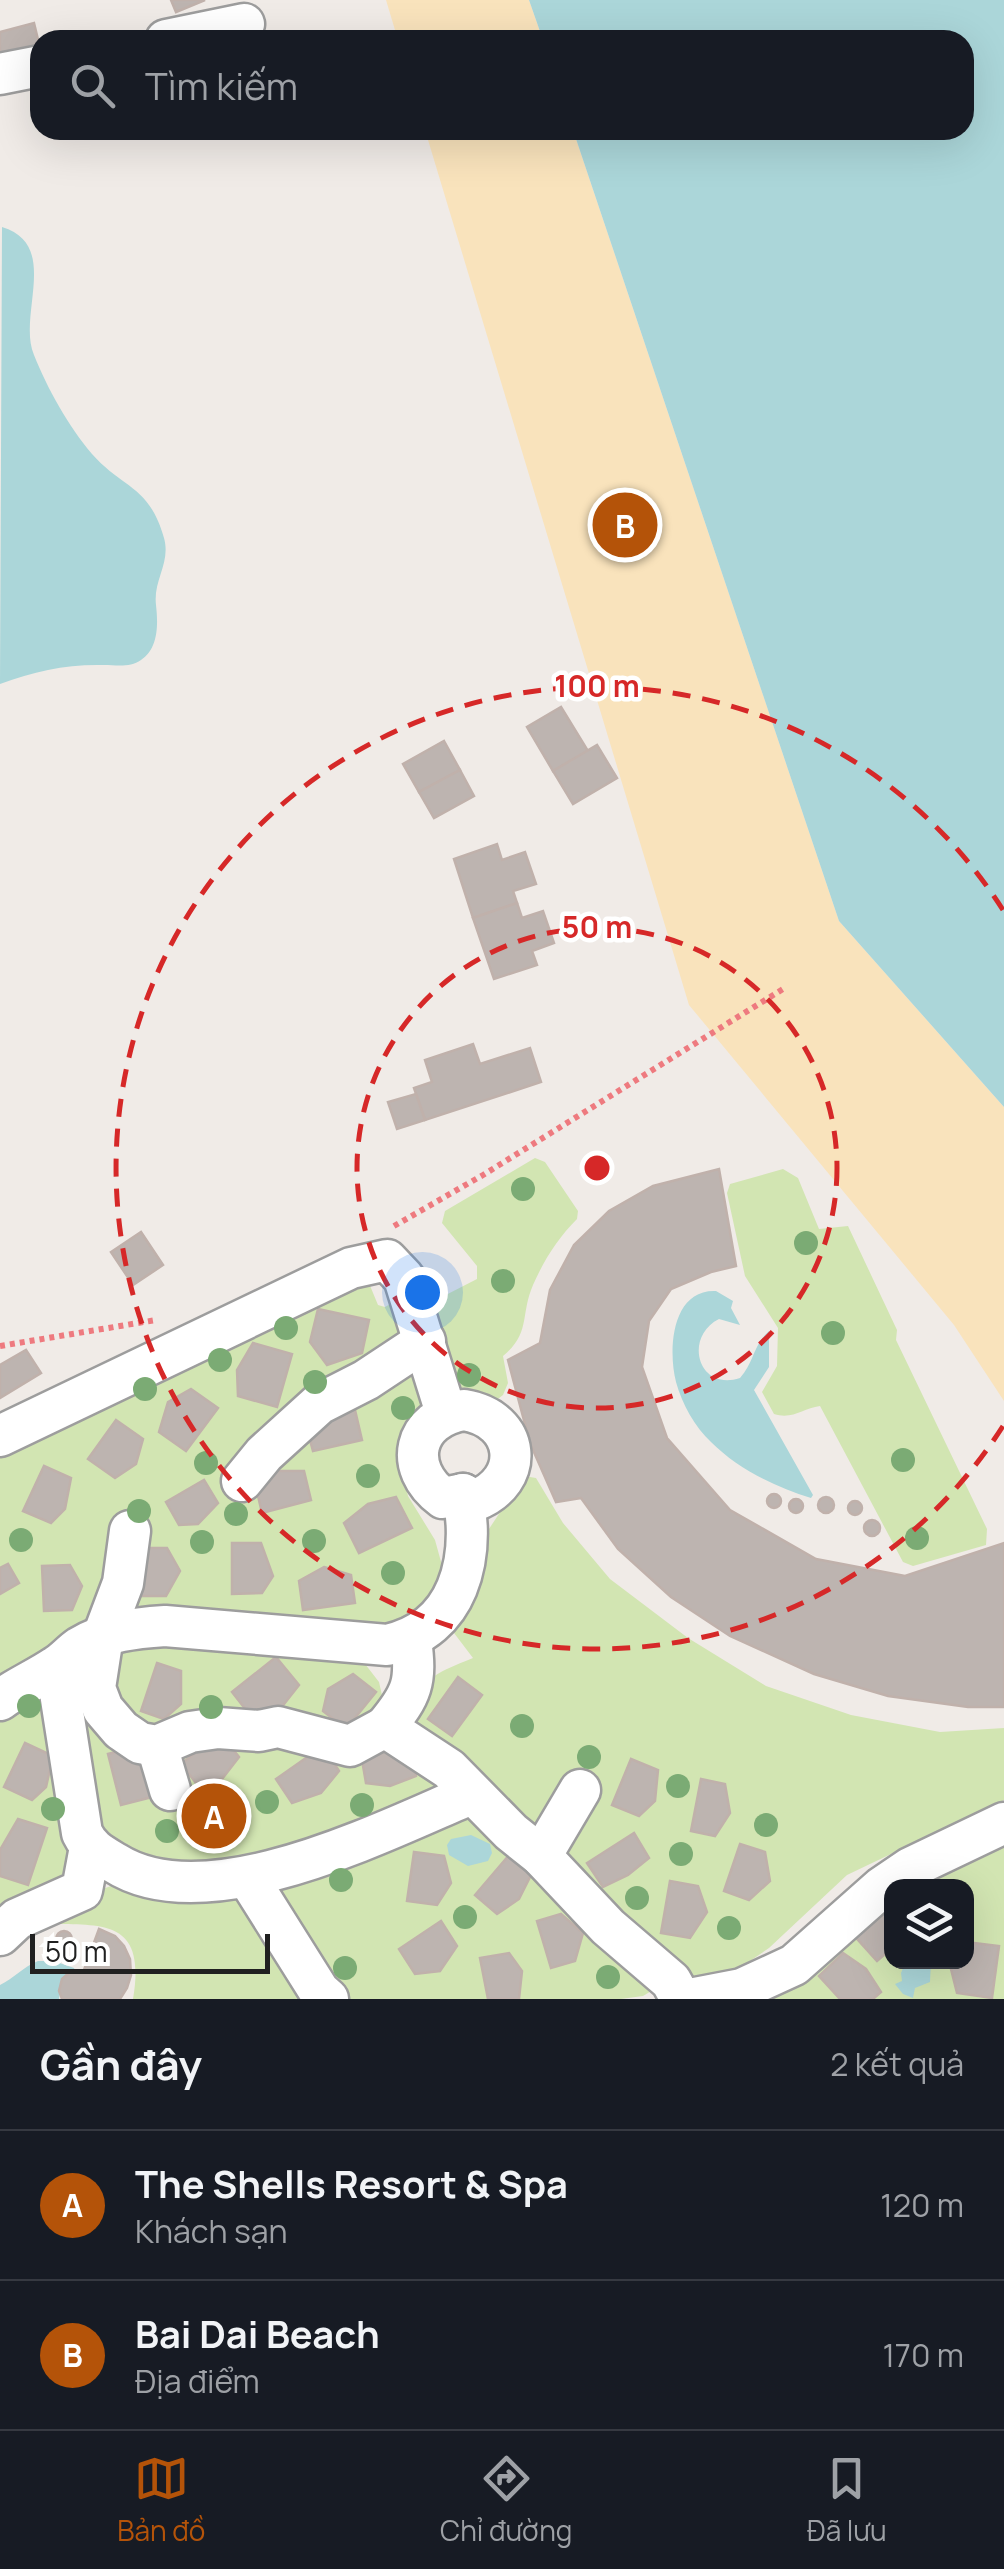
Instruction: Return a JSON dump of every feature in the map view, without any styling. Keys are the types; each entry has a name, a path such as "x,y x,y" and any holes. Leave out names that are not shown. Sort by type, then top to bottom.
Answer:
{"street":[{"path":"215,30 244,24"},
{"path":"0,74 30,68"},
{"path":"0,1436 370,1262 387,1260 404,1278 446,1412"},
{"path":"242,1480 264,1454 319,1404 366,1380 425,1340"},
{"path":"446,1412 479,1412 492,1419 509,1444 511,1458 500,1486 474,1501 463,1494 444,1498 422,1476 418,1460 425,1431 446,1412"},
{"path":"0,1700 56,1667 80,1647 131,1628 165,1626 371,1644 411,1640 442,1612 460,1586 469,1526 463,1494"},
{"path":"130,1531 123,1583 103,1636 95,1688 103,1709 120,1730 140,1743 157,1746 190,1732 218,1728 259,1731 278,1727 350,1746 386,1727 410,1695 416,1670 411,1640"},
{"path":"56,1667 82,1833 90,1847 132,1874 170,1882 248,1878 326,1856 471,1794"},
{"path":"386,1727 449,1770 541,1856 608,1927 671,1981 680,1999"},
{"path":"157,1746 170,1790"},
{"path":"541,1856 580,1790"},
{"path":"690,1999 773,1990 858,1906 896,1878 1004,1823"},
{"path":"0,1935 17,1919 82,1890 90,1847"},
{"path":"248,1878 328,1999"}],"path":[{"path":"388,1229 483,1175 784,989"},
{"path":"0,1346 169,1318"}],"green space":[{"path":"535,1158 545,1162 578,1211 577,1219 542,1267 529,1296 518,1339 503,1356 508,1383 503,1395 403,1473 408,1496 435,1540 443,1569 437,1595 419,1615 372,1634 149,1617 0,1680 0,1440 366,1276 378,1305 385,1307 420,1287 438,1299 477,1279 477,1266 442,1223 445,1211"},
{"path":"783,1169 798,1178 819,1229 848,1226 897,1330 896,1340 987,1529 986,1545 913,1566 903,1562 820,1406 792,1415 774,1414 762,1392 777,1366 778,1328 745,1276 727,1193 730,1184"},
{"path":"524,1476 536,1478 563,1523 610,1579 688,1638 766,1686 851,1715 940,1732 1004,1728 1004,1800 847,1875 769,1948 719,1982 702,1987 413,1736 411,1710 416,1693 438,1674 473,1658 454,1633 472,1592 483,1538"},
{"path":"107,1638 355,1651 379,1682 384,1704 440,1776 436,1787 415,1808 229,1869 106,1853 63,1669"},
{"path":"41,1691 84,1869 0,1923 0,1704"},
{"path":"475,1814 653,1990 643,1996 621,1999 341,1999 269,1878"},
{"path":"1004,1829 1004,1999 706,1999 743,1993 796,1967 884,1890 884,1969 974,1969 974,1879 899,1879"},
{"path":"119,1883 236,1887 314,1999 133,1999 136,1972 126,1939 100,1927 40,1924"}],"sand":[{"path":"386,0 529,0 540,30 395,30"},
{"path":"428,140 576,140 839,921 1004,1107 1004,1401 954,1325 689,1005"}],"water":[{"path":"529,0 1004,0 1004,1107 839,921 576,140 974,140 974,30 540,30"},
{"path":"2,227 20,236 30,249 34,283 30,339 52,394 92,454 151,507 166,547 156,596 156,635 141,660 128,665 51,669 0,684"},
{"path":"716,1291 733,1301 731,1308 740,1325 719,1319 708,1327 701,1338 700,1360 714,1377 740,1378 769,1331 769,1367 754,1390 813,1495 811,1498 771,1483 733,1461 700,1429 682,1399 674,1369 676,1324 690,1300 701,1293"},
{"path":"471,1835 490,1844 492,1853 488,1861 468,1866 449,1855 447,1845 451,1839"},
{"path":"38,1961 54,1961 74,1968 62,1979 59,1999 0,1999 0,1985"},
{"path":"903,1969 931,1969 930,1982 915,1988 913,1998 895,1984 902,1981"}],"building":[{"path":"171,0 205,0 176,12"},
{"path":"34,23 36,30 30,30 30,51 0,61 0,32"},
{"path":"561,707 588,751 553,771 527,727"},
{"path":"444,741 460,770 419,792 403,764"},
{"path":"597,745 617,778 573,804 553,771"},
{"path":"460,770 474,796 434,818 419,792"},
{"path":"497,844 502,860 525,852 536,884 513,891 517,903 473,918 454,859"},
{"path":"517,903 522,918 543,911 554,943 532,951 537,965 494,979 473,918"},
{"path":"473,1044 480,1064 530,1048 541,1082 425,1120 414,1088 432,1082 425,1060"},
{"path":"416,1094 425,1120 397,1129 388,1102"},
{"path":"719,1169 736,1266 671,1289 649,1321 642,1367 667,1438 730,1510 816,1559 905,1576 1004,1543 1004,1707 968,1707 888,1696 814,1674 730,1636 671,1597 618,1549 581,1498 556,1502 530,1443 508,1360 540,1343 550,1290 574,1245 609,1211 653,1186"},
{"path":"141,1232 163,1265 133,1285 111,1252"},
{"path":"318,1309 369,1320 362,1353 327,1365 310,1342"},
{"path":"253,1343 292,1354 277,1407 238,1396 237,1370"},
{"path":"26,1350 41,1373 0,1398 0,1365"},
{"path":"191,1389 218,1408 186,1451 159,1432 168,1402"},
{"path":"355,1410 362,1440 313,1451 305,1422 328,1411"},
{"path":"116,1420 143,1439 136,1464 115,1478 88,1459"},
{"path":"44,1466 71,1478 65,1509 51,1523 23,1511"},
{"path":"276,1471 304,1471 311,1500 262,1513 255,1483"},
{"path":"204,1480 218,1503 198,1524 179,1525 166,1502"},
{"path":"774,1494 781,1501 774,1508 767,1501"},
{"path":"396,1497 412,1528 359,1553 344,1523 368,1504"},
{"path":"826,1497 834,1505 826,1513 818,1505"},
{"path":"796,1499 803,1506 796,1513 789,1506"},
{"path":"855,1501 862,1508 855,1515 848,1508"},
{"path":"872,1520 880,1528 872,1536 864,1528"},
{"path":"232,1543 261,1543 273,1576 262,1593 232,1594"},
{"path":"138,1548 167,1548 180,1571 166,1596 138,1596"},
{"path":"8,1564 19,1583 0,1594 0,1568"},
{"path":"70,1565 82,1586 72,1610 44,1611 42,1566"},
{"path":"324,1567 351,1575 355,1603 303,1610 299,1581"},
{"path":"276,1657 299,1685 277,1713 254,1720 232,1692"},
{"path":"157,1663 181,1671 181,1704 164,1719 141,1711"},
{"path":"353,1674 376,1692 346,1729 323,1711 328,1689"},
{"path":"458,1677 482,1695 452,1736 428,1719"},
{"path":"220,1733 239,1757 222,1779 200,1788 181,1764"},
{"path":"25,1743 53,1756 46,1787 32,1800 4,1787"},
{"path":"139,1746 152,1797 121,1805 108,1754"},
{"path":"323,1746 339,1771 321,1793 292,1803 276,1779"},
{"path":"411,1747 416,1776 390,1786 366,1783 361,1754"},
{"path":"631,1759 658,1770 655,1801 639,1816 612,1805"},
{"path":"701,1779 725,1784 730,1813 715,1836 691,1831"},
{"path":"18,1819 47,1828 28,1885 0,1876 0,1850"},
{"path":"634,1833 649,1858 628,1875 603,1887 587,1863"},
{"path":"740,1844 765,1852 770,1881 749,1900 724,1891"},
{"path":"414,1852 444,1856 451,1883 437,1905 407,1901"},
{"path":"510,1854 532,1873 519,1899 497,1914 475,1895"},
{"path":"670,1881 698,1886 707,1912 690,1938 661,1933"},
{"path":"884,1906 884,1955 877,1961 849,1930"},
{"path":"561,1914 583,1933 575,1961 551,1968 537,1921"},
{"path":"441,1921 457,1946 440,1971 415,1974 399,1949"},
{"path":"99,1929 115,1936 124,1946 130,1959 127,1988 120,1999 62,1999 62,1979 70,1972 84,1970"},
{"path":"64,1931 72,1939 64,1947 56,1939"},
{"path":"974,1943 999,1946 992,1998 957,1993 951,1969 974,1969"},
{"path":"509,1953 522,1971 519,1999 488,1999 480,1958"},
{"path":"843,1953 866,1969 881,1992 873,1999 840,1999 819,1976"}],"place":[{"name":"Bai Dai Beach","path":"625,525"},
{"name":"The Shells Resort & Spa","path":"214,1816"}]}
